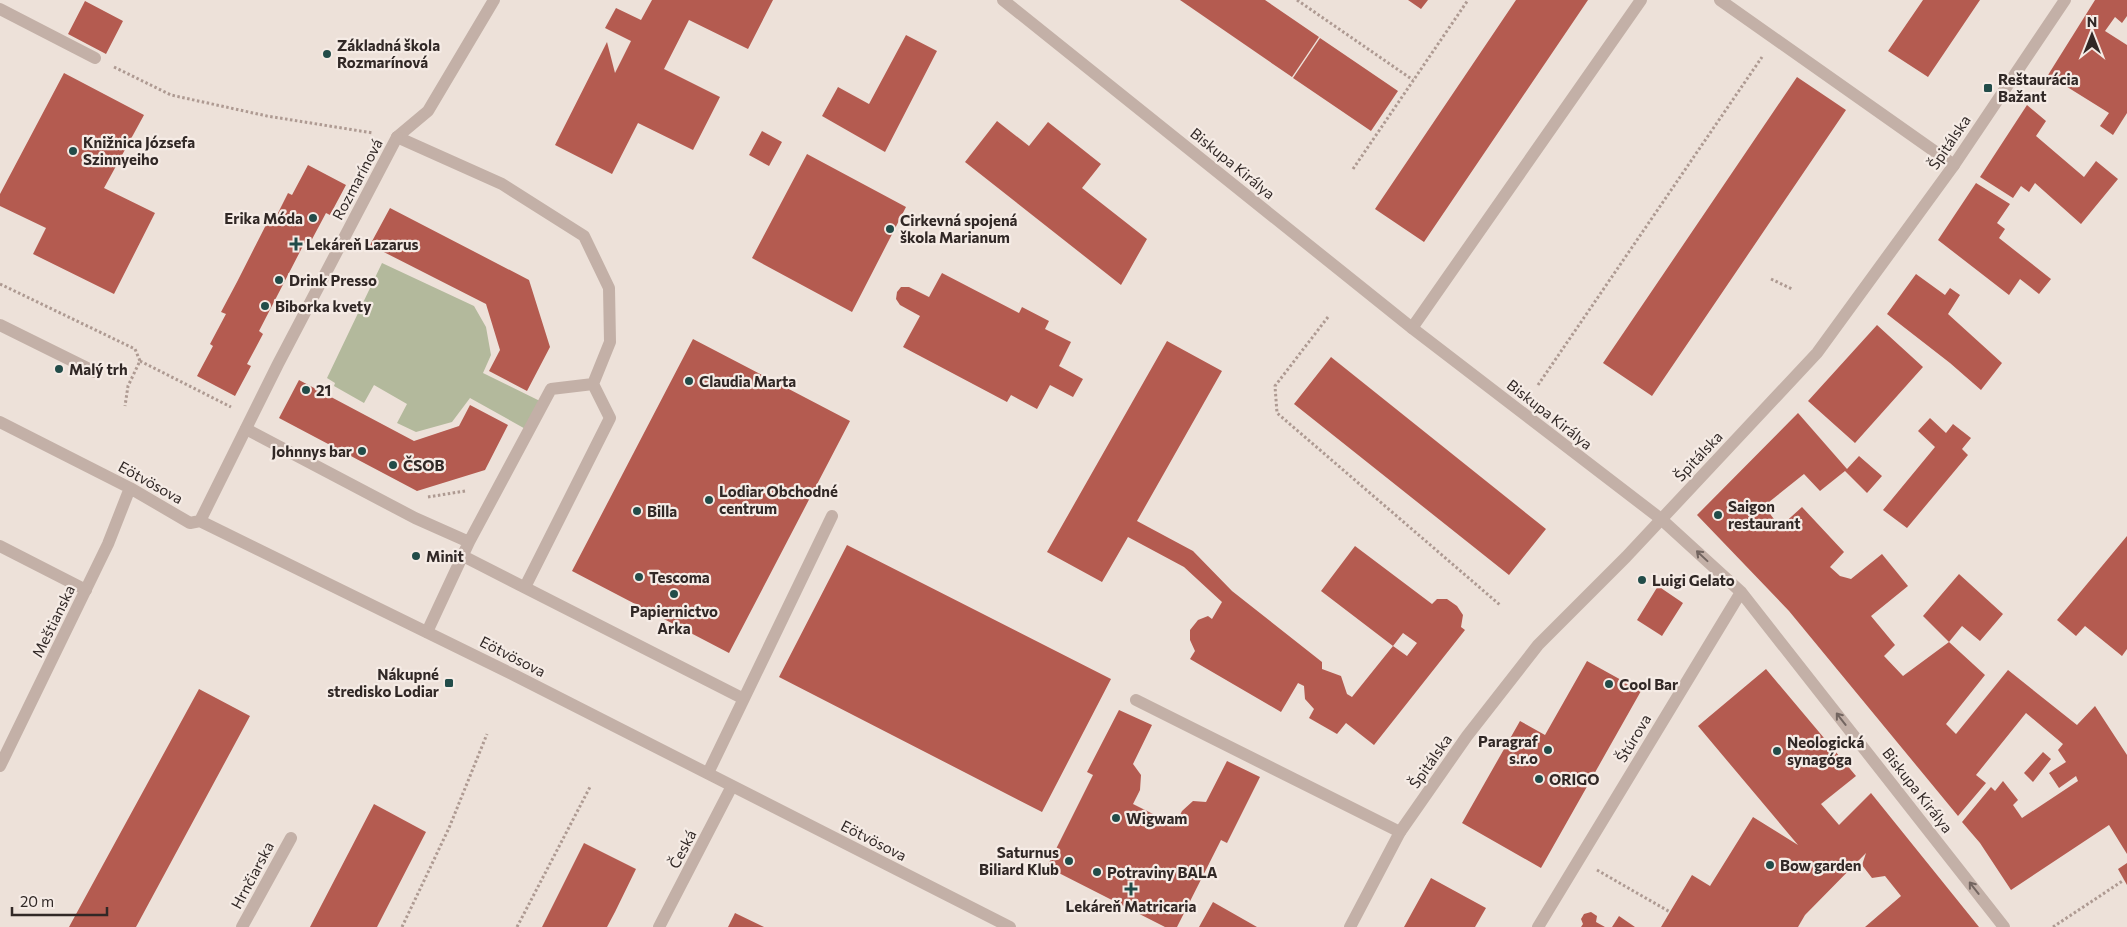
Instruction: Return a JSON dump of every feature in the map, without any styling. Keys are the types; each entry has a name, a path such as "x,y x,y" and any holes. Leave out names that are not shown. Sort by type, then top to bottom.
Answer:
{"street":[{"name":"Rozmarínová","path":"200,521 278,364 397,137 428,112 494,0"},
{"name":"Biskupa Királya","path":"1004,0 1412,328 1661,519 1741,592 2004,927"},
{"path":"1412,328 1641,0"},
{"path":"1720,0 1954,165"},
{"name":"Špitálska","path":"1350,927 1400,832 1467,736 1538,645 1661,519 1817,353 1954,165 2064,0"},
{"path":"0,9 95,58"},
{"path":"397,137 502,184 584,236 609,288 610,342 593,384 610,418 526,587"},
{"path":"0,325 95,372"},
{"path":"427,632 444,592 469,542 551,390 593,384"},
{"name":"Eötvösova","path":"0,422 130,488 190,523 200,521 427,632 1010,927"},
{"path":"246,430 415,518 469,542"},
{"name":"Meštianska","path":"0,766 108,544 130,488"},
{"path":"708,773 742,698 832,516"},
{"path":"0,546 86,590"},
{"path":"463,556 742,698"},
{"name":"Štúrova","path":"1538,927 1741,592"},
{"path":"1136,700 1400,832"},
{"name":"Česká","path":"659,927 732,786"},
{"name":"Hrnčiarska","path":"242,927 291,838"}],"path":[{"path":"1296,0 1413,80"},
{"path":"1353,169 1468,0"},
{"path":"1538,385 1775,39"},
{"path":"95,58 171,95 267,116 397,137"},
{"path":"1771,279 1792,289"},
{"path":"0,284 135,349 140,360 128,386 125,406"},
{"path":"1328,317 1275,386 1277,413 1500,605"},
{"path":"402,927 449,828 487,734"},
{"path":"517,927 590,788"},
{"path":"1579,860 1670,912"},
{"path":"2053,927 2124,880"}],"green space":[{"path":"382,263 474,306 486,327 491,355 483,373 544,403 529,431 470,398 452,422 416,432 397,423 407,404 374,385 364,403 334,386 335,383 327,378"}],"building":[{"path":"652,0 773,0 748,49 689,20 664,69 720,97 693,150 638,123 612,174 555,145 607,42 615,73 631,41 605,28 616,8 641,20"},
{"path":"1180,0 1265,0 1319,37 1292,77"},
{"path":"1408,0 1428,0 1421,9"},
{"path":"1516,0 1588,0 1424,242 1375,209"},
{"path":"1923,0 1980,0 1928,77 1888,51"},
{"path":"2095,0 2127,0 2127,16 2122,23 2115,17 2105,31 2127,45 2127,113 2113,135 2100,126 2109,113 2048,75"},
{"path":"85,1 123,21 106,54 68,34"},
{"path":"906,35 937,51 885,152 822,116 838,87 869,104"},
{"path":"1320,38 1398,91 1371,131 1293,78"},
{"name":"Knižnica Józsefa Szinnyeiho","path":"64,73 144,115 104,188 155,213 114,294 33,254 46,228 0,206 0,194"},
{"path":"1797,77 1846,110 1652,396 1603,363"},
{"path":"2027,105 2046,121 2036,136 2084,177 2096,161 2118,179 2081,224 2035,183 2029,192 2021,186 2013,198 1980,177"},
{"path":"997,121 1029,146 1048,122 1101,164 1082,188 1147,239 1121,285 965,162"},
{"path":"762,131 782,142 769,166 749,155"},
{"path":"807,154 906,207 852,312 752,258"},
{"path":"308,165 346,185 330,215 326,213 310,243 306,240 259,331 263,334 247,364 251,366 235,396 197,376 213,346 210,344 226,314 221,312 268,221 273,223 288,193 292,195"},
{"path":"1976,183 2010,204 1997,223 2005,229 1999,238 2051,279 2039,294 2020,279 2009,295 1938,240"},
{"path":"390,208 529,280 550,347 527,391 489,371 500,350 486,304 370,245"},
{"path":"942,273 1019,313 1022,307 1049,321 1045,329 1071,342 1059,366 1083,379 1073,397 1050,385 1037,409 1011,395 1007,402 903,347 920,316 900,305 896,299 897,292 901,287 909,287 929,297"},
{"path":"1916,274 1945,295 1950,288 1960,295 1948,314 2002,363 1981,390 1950,363 1887,314"},
{"path":"1877,325 1923,367 1855,443 1808,401"},
{"name":"Lodiar Obchodné centrum","path":"693,339 850,421 729,653 572,571"},
{"path":"1167,341 1222,371 1137,521 1193,551 1232,591 1322,662 1322,669 1341,676 1347,694 1352,697 1393,646 1321,591 1355,546 1432,604 1437,599 1447,599 1457,606 1463,615 1461,627 1465,630 1374,745 1346,723 1337,734 1309,718 1314,709 1305,699 1304,686 1298,683 1281,712 1190,659 1195,651 1190,640 1190,630 1198,620 1208,616 1212,619 1222,602 1184,567 1128,537 1102,582 1047,552","holes":["1403,633 1417,643 1407,656 1393,646"]},
{"path":"1331,357 1546,529 1509,575 1294,404"},
{"path":"299,380 414,441 459,426 470,405 508,425 485,470 417,491 279,418"},
{"path":"1798,413 1847,469 1859,456 1882,476 1867,493 1845,471 1820,491 1804,474 1764,506 1780,527 1802,507 1844,552 1830,567 1840,576 1851,579 1882,554 1908,586 1871,616 1895,645 1884,656 1903,676 1949,642 1985,675 1946,724 1956,734 2008,670 2077,725 2095,706 2127,755 2127,854 2109,825 2011,890 1980,843 1962,822 1991,787 1995,791 2003,781 2018,800 2013,805 2022,818 2078,781 2076,776 2059,788 2049,773 2066,762 2058,750 2063,744 2026,713 1976,775 1986,783 1958,816 1789,611 1697,515"},
{"path":"1930,418 1946,433 1953,424 1971,438 1962,449 1968,455 1907,528 1883,510 1935,447 1918,431"},
{"path":"2127,536 2127,649 2122,656 2085,626 2076,636 2057,620"},
{"path":"847,545 1111,679 1042,812 779,677"},
{"path":"1959,574 2003,614 1980,641 1962,626 1949,642 1923,616"},
{"path":"1658,586 1683,603 1662,636 1637,620"},
{"name":"ORIGO","path":"1587,661 1641,691 1541,868 1462,823 1520,721 1545,735"},
{"path":"1766,669 1856,776 1821,804 1839,825 1871,793 1979,927 1865,927 1901,896 1885,876 1872,878 1862,865 1866,853 1805,915 1798,927 1661,927 1692,875 1710,886 1753,817 1798,845 1698,726"},
{"path":"199,689 250,716 136,927 69,927"},
{"name":"Wigwam","path":"1119,710 1152,725 1133,764 1141,775 1140,790 1133,804 1175,825 1182,811 1193,801 1206,802 1227,761 1260,777 1227,843 1221,840 1177,927 1165,927 1047,867 1093,775 1087,772"},
{"path":"2043,752 2051,759 2033,782 2024,773"},
{"path":"374,804 426,832 377,927 310,927"},
{"path":"584,843 636,869 615,912 607,927 542,927"},
{"path":"2127,863 2127,885 2118,869"},
{"path":"1431,878 1486,908 1475,927 1404,927"},
{"path":"1213,902 1257,927 1199,927"},
{"path":"1591,912 1597,916 1596,922 1605,927 1581,927 1583,924 1581,919 1584,914"},
{"path":"735,913 764,927 728,927"},
{"path":"1619,916 1635,927 1612,927"}],"place":[{"name":"Základná škola Rozmarínová","path":"327,54"},
{"name":"Reštaurácia Bažant","path":"1988,88"},
{"name":"Knižnica Józsefa Szinnyeiho","path":"73,151"},
{"name":"Erika Móda","path":"313,218"},
{"name":"Cirkevná spojená škola Marianum","path":"890,229"},
{"name":"Lekáreň Lazarus","path":"296,244"},
{"name":"Drink Presso","path":"279,280"},
{"name":"Biborka kvety","path":"265,306"},
{"name":"Malý trh","path":"59,369"},
{"name":"Claudia Marta","path":"689,381"},
{"name":"21","path":"306,390"},
{"name":"Johnnys bar","path":"362,451"},
{"name":"ČSOB","path":"393,465"},
{"name":"Lodiar Obchodné centrum","path":"709,500"},
{"name":"Billa","path":"637,511"},
{"name":"Saigon restaurant","path":"1718,515"},
{"name":"Minit","path":"416,556"},
{"name":"Tescoma","path":"639,577"},
{"name":"Luigi Gelato","path":"1642,580"},
{"name":"Papiernictvo Arka","path":"674,594"},
{"name":"Nákupné stredisko Lodiar","path":"449,683"},
{"name":"Cool Bar","path":"1609,684"},
{"name":"Paragraf s.r.o","path":"1548,750"},
{"name":"Neologická synagóga","path":"1777,751"},
{"name":"ORIGO","path":"1539,779"},
{"name":"Wigwam","path":"1116,818"},
{"name":"Saturnus Biliard Klub","path":"1069,861"},
{"name":"Bow garden","path":"1770,865"},
{"name":"Potraviny BALA","path":"1097,872"},
{"name":"Lekáreň Matricaria","path":"1131,889"}]}
